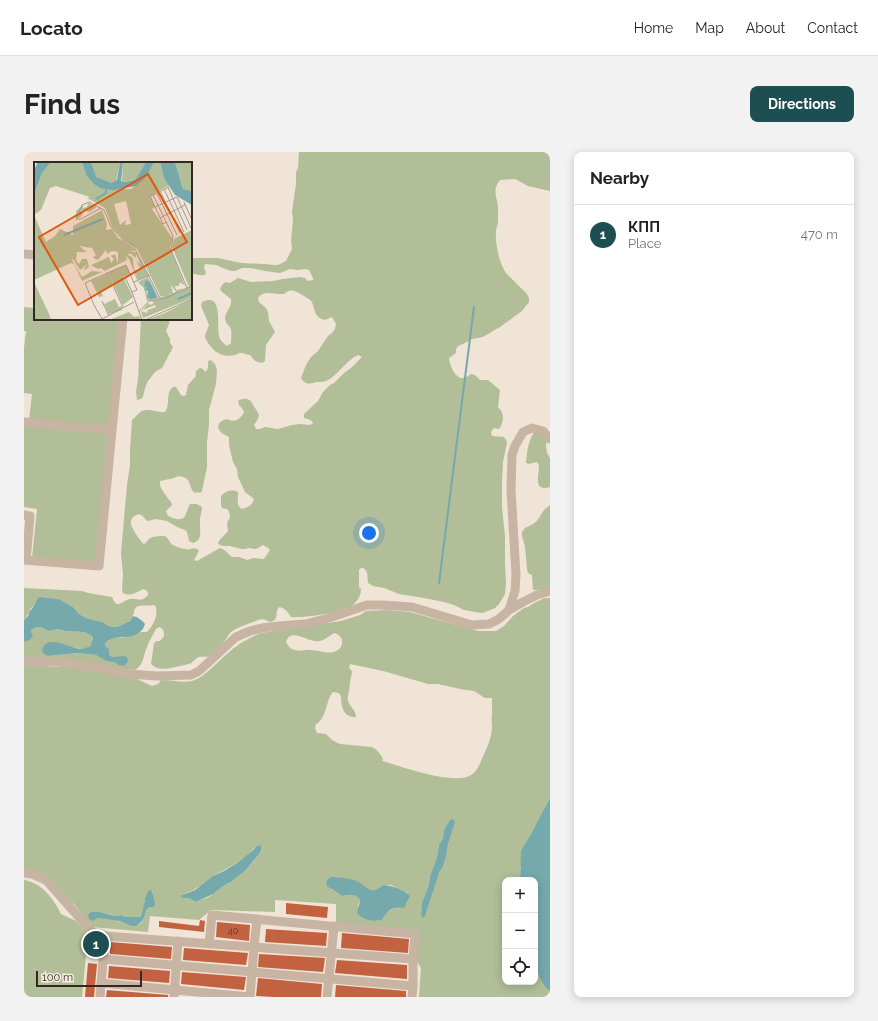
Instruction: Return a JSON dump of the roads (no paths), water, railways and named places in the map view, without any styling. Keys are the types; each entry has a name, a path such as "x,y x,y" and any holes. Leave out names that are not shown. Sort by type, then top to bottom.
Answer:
{"lane":[{"path":"24,254 34,255"},
{"path":"24,516 30,516 25,560 99,566 123,320"},
{"path":"24,422 112,430"},
{"path":"509,610 515,592 516,575 511,490 512,455 523,432 532,428 543,431 550,439"},
{"path":"24,661 58,662 96,667 129,674 156,676 191,675 198,671 236,637 250,631 279,626 305,624 329,618 367,605 412,607 472,625 488,624 499,619 509,610 530,598 550,591"},
{"path":"24,873 32,874 46,880 92,932 105,936 413,959"},
{"path":"209,944 212,915 415,934 412,997"},
{"path":"101,983 174,993 250,997 257,919"},
{"path":"327,997 334,926"},
{"path":"100,997 105,936"},
{"path":"174,993 178,941"},
{"path":"103,959 413,986"}],"water":[{"path":"38,598 59,599 73,607 79,614 86,618 102,622 109,626 117,627 130,621 133,616 140,619 145,624 142,631 130,636 111,639 107,641 105,646 109,649 109,655 114,657 125,656 127,657 128,661 124,666 107,661 96,655 78,653 48,656 43,653 42,650 45,644 49,642 80,649 90,647 93,639 92,636 84,632 58,629 49,631 37,627 31,630 33,635 30,639 24,641 24,620 28,616"},
{"path":"550,798 550,992 544,986 538,972 538,877 520,877 521,851"},
{"path":"453,819 455,823 448,844 447,853 423,918 421,915 422,903 437,857 439,845 443,838 444,830 450,820"},
{"path":"261,845 259,854 245,871 213,894 196,902 189,898 180,896 195,890 213,876 237,863 257,846"},
{"path":"331,877 353,880 371,890 378,889 383,885 390,886 402,890 410,896 405,908 394,908 388,911 382,920 368,920 357,913 360,901 357,896 342,896 327,886 326,882"},
{"path":"149,890 152,891 155,903 154,907 150,907 146,910 143,919 136,926 101,918 97,918 93,921 89,919 88,915 91,912 99,912 114,916 122,915 125,917 140,917 143,910 145,897"}],"waterway":[{"path":"439,583 474,307"}],"place":[{"name":"КПП","path":"96,944"}]}
